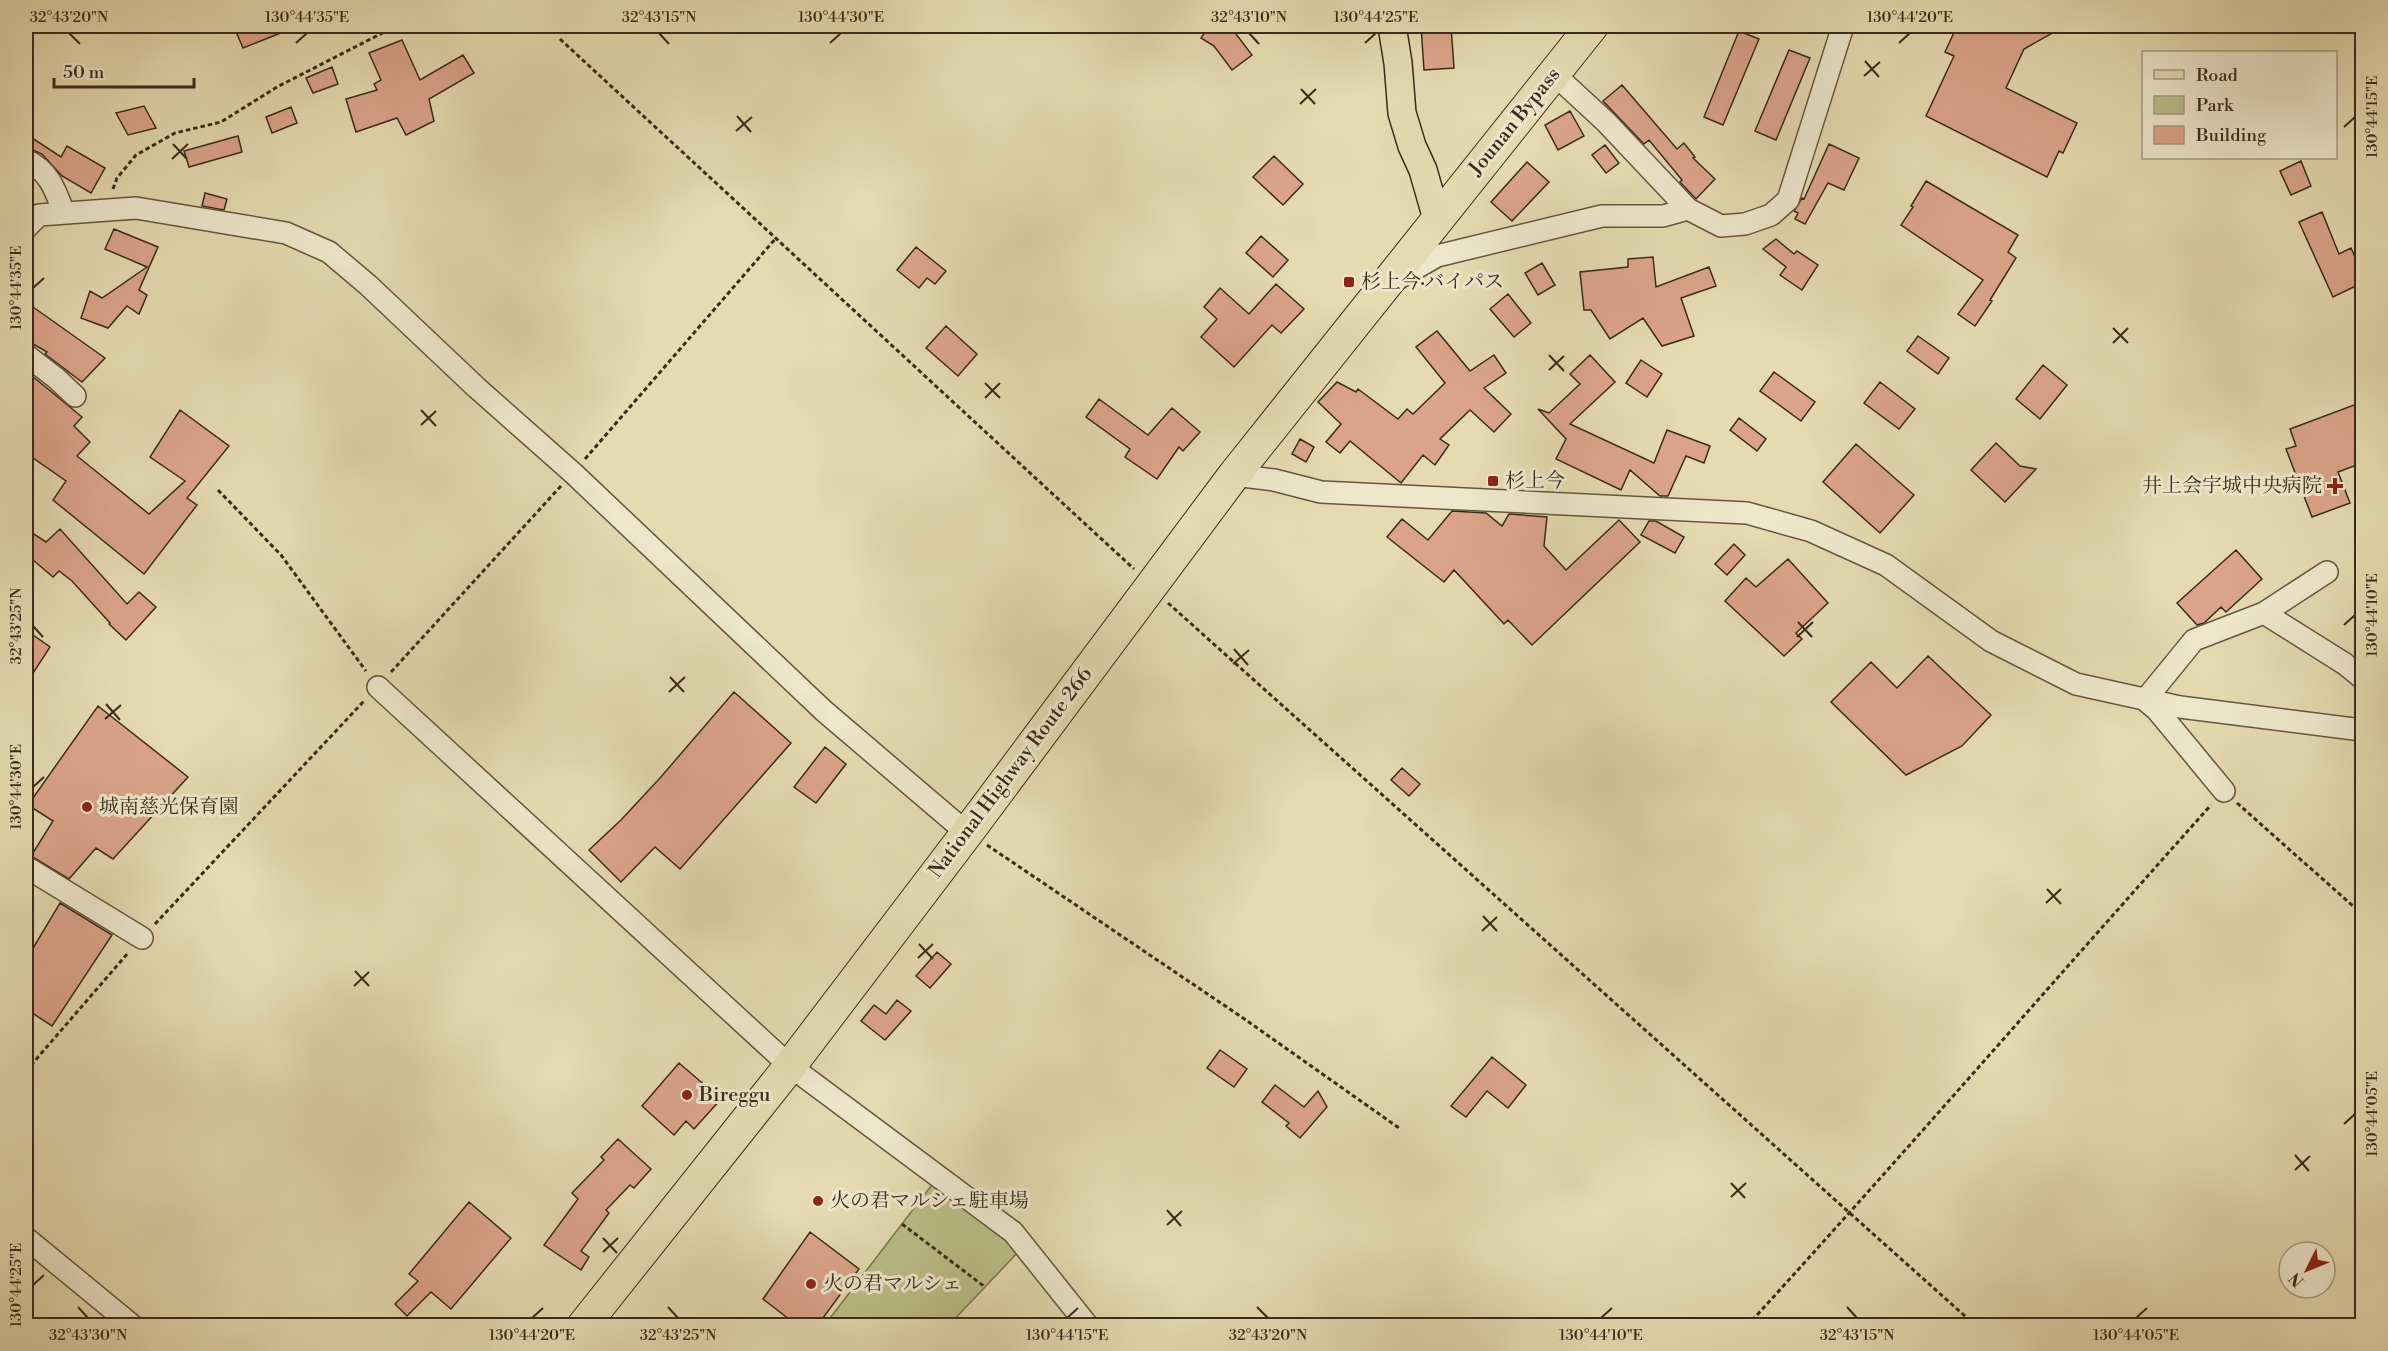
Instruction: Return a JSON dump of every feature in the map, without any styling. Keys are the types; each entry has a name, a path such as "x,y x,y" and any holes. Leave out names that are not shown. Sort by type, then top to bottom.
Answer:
{"highway":[{"name":"Jounan Bypass","path":"1437,219 1592,26"},
{"name":"National Highway Route 266","path":"583,1326 790,1066 1234,475 1437,219"}],"main road":[{"path":"1392,26 1402,113 1437,219"}],"street":[{"path":"1554,74 1606,122 1688,209 1721,226 1745,224 1771,215 1788,200 1843,26"},
{"path":"26,160 39,166 55,188 64,213"},
{"path":"26,228 39,215 136,208 286,233 328,252 368,285 477,388 573,473 824,711 967,833"},
{"path":"1383,286 1437,256 1602,216 1664,216 1688,209"},
{"path":"26,355 75,396"},
{"path":"1234,475 1274,480 1321,492 1747,513 1811,531 1886,565 1991,641 2076,684 2181,707 2362,730"},
{"path":"2145,700 2194,640 2264,613 2327,572"},
{"path":"2264,613 2345,664 2362,678"},
{"path":"378,687 790,1066 1013,1232 1088,1326"},
{"path":"2145,700 2157,710 2224,791"},
{"path":"26,867 142,938"},
{"path":"26,1238 133,1326"}],"path":[{"path":"107,210 117,178 136,155 175,132 221,122 277,87 396,26"},
{"path":"560,39 1150,586 1976,1326"},
{"path":"26,1071 142,938 378,687 573,473 776,238"},
{"path":"218,490 281,555 378,687"},
{"path":"1747,1326 2224,791 2362,915"},
{"path":"967,833 1006,856 1399,1128"},
{"path":"902,1224 985,1287"}],"green space":[{"path":"934,1182 1021,1249 949,1325 824,1326"}],"building":[{"path":"258,26 298,26 243,48 237,34"},
{"path":"1209,26 1230,26 1252,55 1232,70 1214,46 1201,38"},
{"path":"1421,26 1451,26 1454,68 1424,70"},
{"path":"1957,26 2065,26 2024,49 2006,88 2077,123 2063,153 2059,151 2047,177 1926,116 1954,56 1945,52"},
{"path":"1739,31 1759,39 1723,125 1704,117"},
{"path":"402,40 420,80 463,55 474,73 429,99 434,121 406,135 397,118 356,132 346,99 377,90 374,84 381,80 369,53"},
{"path":"1789,50 1810,58 1776,140 1755,131"},
{"path":"332,67 338,84 313,93 306,78"},
{"path":"1622,85 1677,149 1684,143 1695,157 1693,158 1715,179 1696,199 1680,182 1682,180 1649,140 1644,144 1603,101"},
{"path":"144,106 156,128 128,135 116,113"},
{"path":"291,107 297,123 272,133 266,117"},
{"path":"1570,111 1584,136 1558,150 1545,125"},
{"path":"26,134 61,157 67,146 105,168 91,193 62,176 42,154 26,147"},
{"path":"238,136 242,152 189,167 184,151"},
{"path":"1829,144 1859,158 1844,190 1828,183 1805,224 1795,219 1798,213 1794,211 1802,198 1804,199"},
{"path":"1605,145 1619,163 1606,173 1592,155"},
{"path":"1274,156 1303,184 1283,205 1253,177"},
{"path":"2301,161 2311,186 2291,195 2280,171"},
{"path":"1527,162 1549,182 1512,221 1491,202"},
{"path":"1926,181 2018,235 2008,252 2016,258 1975,326 1958,314 1983,280 1901,225"},
{"path":"205,193 227,199 224,210 202,206"},
{"path":"2322,212 2339,254 2351,248 2362,272 2362,283 2333,297 2299,222"},
{"path":"114,229 158,247 139,290 147,295 139,314 127,306 108,328 81,318 90,291 102,298 147,267 105,249"},
{"path":"1261,236 1288,260 1273,277 1246,253"},
{"path":"1776,239 1794,254 1797,251 1818,265 1802,290 1780,275 1786,267 1763,249"},
{"path":"916,247 946,271 935,284 927,278 919,288 897,270"},
{"path":"1653,257 1656,287 1709,267 1716,286 1681,298 1694,336 1662,346 1643,318 1610,339 1591,310 1584,310 1580,272 1628,267 1628,259"},
{"path":"1542,263 1555,285 1538,295 1525,273"},
{"path":"1276,284 1304,309 1281,333 1272,325 1234,367 1201,337 1217,319 1204,307 1220,288 1249,314"},
{"path":"1508,294 1531,323 1514,337 1490,309"},
{"path":"26,302 105,358 82,382 45,354 47,352 26,340"},
{"path":"946,326 977,354 958,376 926,348"},
{"path":"1437,331 1470,371 1494,355 1506,373 1484,388 1511,414 1494,432 1470,410 1440,439 1449,445 1435,465 1423,455 1401,483 1350,441 1340,453 1326,442 1341,424 1318,402 1337,382 1356,392 1358,389 1398,419 1407,409 1413,414 1445,383 1416,347"},
{"path":"1918,336 1949,358 1938,374 1907,351"},
{"path":"1590,355 1615,382 1570,424 1654,463 1667,430 1710,446 1704,463 1686,456 1668,496 1660,496 1630,470 1621,490 1556,459 1566,439 1538,409 1549,413 1580,384 1570,374"},
{"path":"1641,360 1662,374 1647,397 1626,383"},
{"path":"2043,365 2067,385 2040,419 2016,399"},
{"path":"26,371 82,417 74,426 90,442 77,456 149,514 185,481 150,457 180,410 229,446 187,498 197,505 144,574 53,500 66,481 26,453"},
{"path":"1774,372 1815,402 1801,421 1760,391"},
{"path":"1880,382 1915,409 1899,429 1864,403"},
{"path":"1099,399 1148,435 1172,408 1200,432 1183,451 1179,447 1157,479 1125,457 1130,449 1086,417"},
{"path":"2362,402 2362,463 2338,472 2350,503 2312,517 2286,449 2296,446 2290,429"},
{"path":"1739,418 1766,439 1757,451 1730,430"},
{"path":"1300,439 1314,447 1306,462 1292,454"},
{"path":"1996,443 2020,466 2036,469 2005,502 1971,470"},
{"path":"1856,444 1914,495 1880,533 1823,482"},
{"path":"1452,511 1486,513 1502,526 1509,514 1547,517 1544,546 1566,570 1619,520 1640,542 1532,645 1508,620 1504,624 1454,570 1444,582 1387,537 1402,519 1428,540"},
{"path":"1649,521 1656,521 1684,537 1675,553 1641,535"},
{"path":"26,529 46,542 60,529 127,604 139,592 156,607 126,640 72,581 59,571 53,577 26,554"},
{"path":"1734,544 1745,555 1727,575 1715,564"},
{"path":"2236,550 2262,579 2226,612 2221,607 2204,623 2197,625 2177,603"},
{"path":"1788,559 1828,603 1796,633 1802,639 1784,656 1725,601 1746,578 1756,587"},
{"path":"26,630 50,647 26,684"},
{"path":"1928,656 1991,715 1962,746 1906,775 1831,702 1871,662 1897,688"},
{"path":"734,692 791,743 680,869 655,847 621,882 589,850 660,778"},
{"path":"98,706 188,777 113,859 96,848 69,879 31,856 53,821 28,805"},
{"path":"825,747 846,764 816,803 794,787"},
{"path":"1402,768 1420,784 1409,796 1391,780"},
{"path":"60,903 112,935 52,1026 26,1009 26,960"},
{"path":"937,952 951,964 930,988 916,976"},
{"path":"897,1000 911,1011 885,1040 861,1021 874,1005 886,1014"},
{"path":"1220,1050 1247,1069 1234,1087 1207,1068"},
{"path":"1492,1057 1526,1085 1508,1108 1487,1091 1466,1117 1451,1106"},
{"name":"Bireggu","path":"679,1063 721,1099 694,1129 686,1121 674,1135 642,1106"},
{"path":"1275,1085 1304,1107 1318,1091 1327,1107 1300,1138 1286,1126 1289,1123 1262,1102"},
{"path":"618,1139 651,1169 634,1188 630,1185 606,1210 609,1213 581,1251 589,1257 581,1270 544,1245 578,1199 572,1193 604,1160 601,1157"},
{"path":"469,1202 511,1238 451,1309 431,1292 407,1316 395,1304 418,1281 409,1274"},
{"name":"火の君マルシェ","path":"810,1232 859,1269 817,1326 798,1326 763,1299"}],"place":[{"name":"杉上今·バイパス","path":"1349,282"},
{"name":"杉上今","path":"1493,481"},
{"name":"井上会宇城中央病院","path":"2335,486"},
{"name":"城南慈光保育園","path":"87,807"},
{"name":"Bireggu","path":"687,1095"},
{"name":"火の君マルシェ駐車場","path":"818,1201"},
{"name":"火の君マルシェ","path":"811,1284"}]}
